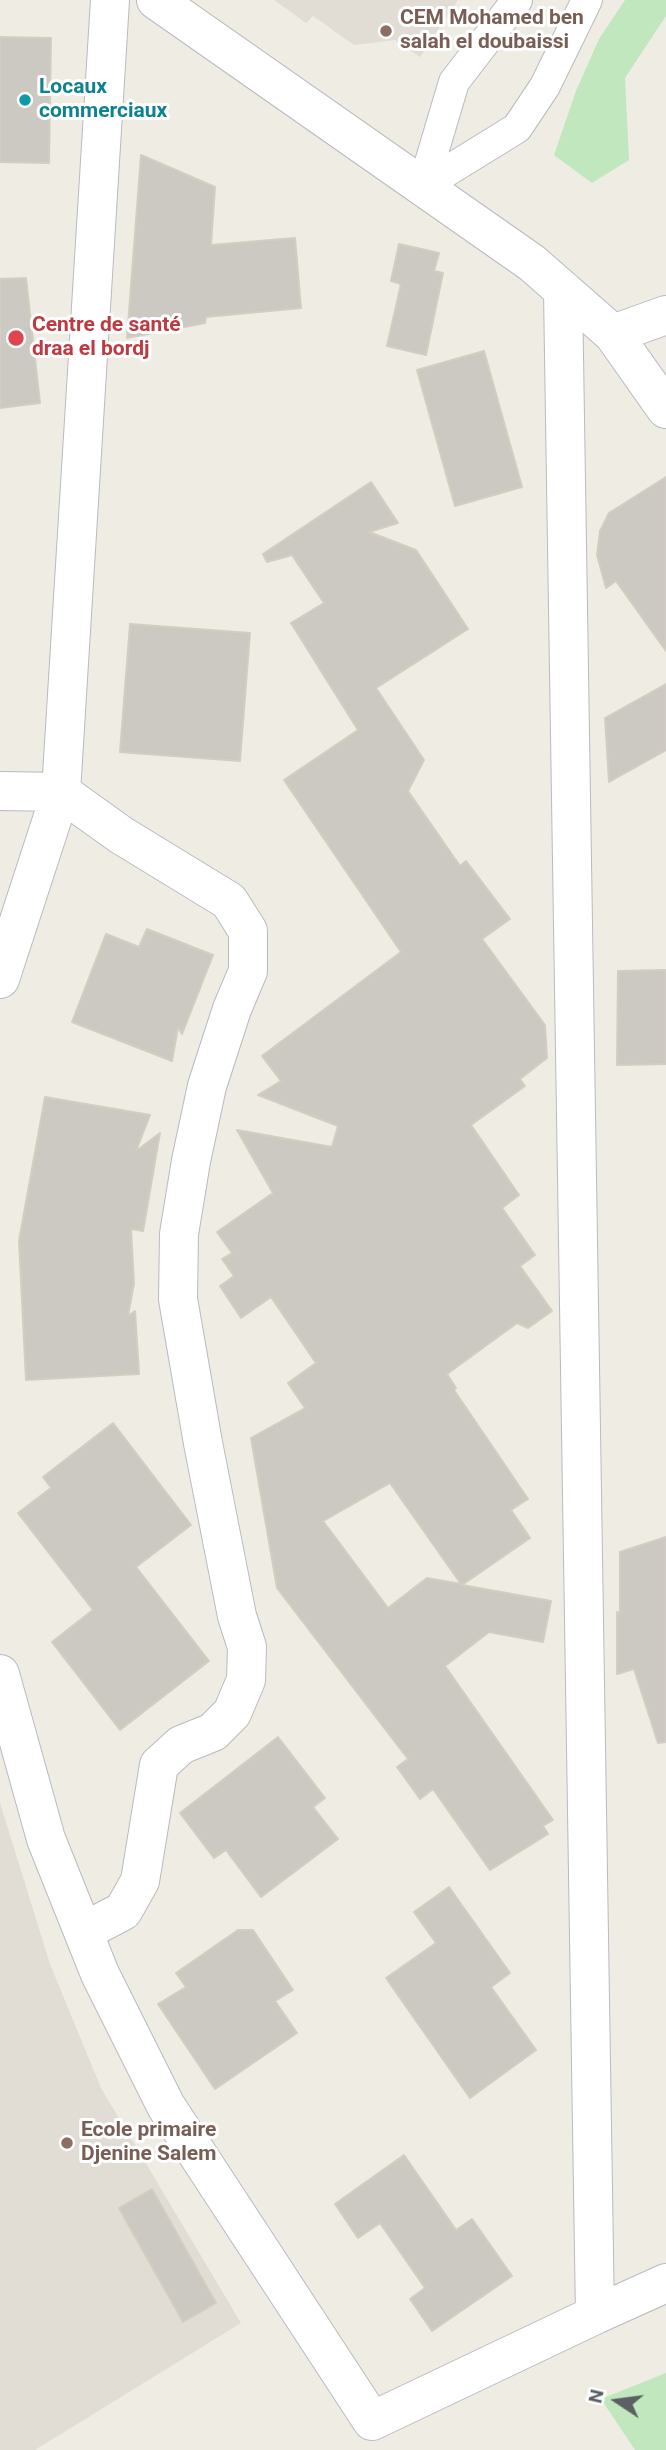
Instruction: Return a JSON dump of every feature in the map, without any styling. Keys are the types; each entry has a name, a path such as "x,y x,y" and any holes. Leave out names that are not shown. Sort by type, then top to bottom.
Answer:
{"street":[{"path":"0,979 61,792 110,0"},
{"path":"156,0 533,263 613,334 666,409"},
{"path":"563,292 595,2315"},
{"path":"613,334 666,315"},
{"path":"0,791 61,792 121,835 229,901 248,931 248,971 232,1009 207,1086 191,1161 179,1234 178,1299 237,1616 247,1647 246,1680 232,1713 213,1731 181,1745 159,1765 140,1881 123,1911 83,1932"},
{"path":"0,1674 46,1839 100,1974 166,2106 371,2436 595,2315 666,2283"}],"lane":[{"path":"424,186 454,82 517,0"},
{"path":"424,186 517,128 545,86 587,0"}],"shaded area":[{"name":"CEM Mohamed ben salah el doubaissi","path":"274,0 458,0 420,57 395,40 354,45 313,16 306,23"},
{"name":"Ecole primaire Djenine Salem","path":"0,1803 50,1964 101,2088 241,2323 35,2450 0,2450"}],"green space":[{"path":"625,0 666,0 666,16 625,78 629,160 592,183 554,155 576,91 599,39"},
{"path":"666,2373 666,2450 635,2450 601,2399"}],"building":[{"name":"Locaux commerciaux","path":"0,37 51,38 49,163 0,162"},
{"path":"141,155 215,187 211,245 295,238 301,308 206,317 205,323 127,338"},
{"path":"399,244 439,253 434,271 443,273 426,355 387,346 401,284 391,281"},
{"name":"Centre de santé draa el bordj","path":"26,278 40,403 0,408 0,279"},
{"path":"484,351 522,487 455,506 417,370"},
{"path":"666,477 666,651 616,581 606,588 597,555 600,531 609,513"},
{"path":"371,482 398,523 369,532 416,550 468,629 376,688 424,760 408,791 460,866 466,861 510,919 482,939 545,1025 547,1058 520,1079 525,1086 471,1125 519,1195 502,1208 535,1255 520,1266 552,1311 528,1328 517,1323 447,1374 456,1388 454,1390 528,1499 511,1510 530,1538 462,1585 551,1601 543,1642 489,1632 445,1666 553,1820 543,1826 548,1834 490,1870 433,1789 420,1799 397,1767 408,1759 277,1588 251,1438 305,1408 288,1383 316,1363 271,1297 241,1318 220,1286 234,1276 222,1259 232,1253 217,1232 273,1193 237,1130 332,1147 338,1126 258,1095 281,1081 262,1056 401,952 284,780 358,730 291,623 324,603 292,555 267,562 263,554","holes":["390,1483 461,1584 427,1578 388,1608 323,1521"]},
{"path":"130,624 250,633 240,761 120,752"},
{"path":"666,684 666,750 609,782 605,718"},
{"path":"147,929 213,955 182,1034 178,1027 172,1061 72,1022 106,934 139,947"},
{"path":"666,970 666,1064 617,1065 618,971"},
{"path":"45,1097 150,1115 136,1151 160,1133 143,1231 131,1229 134,1283 128,1316 135,1311 139,1374 26,1380 19,1241"},
{"path":"113,1423 191,1525 136,1567 209,1661 120,1730 52,1642 93,1610 18,1513 51,1488 43,1477"},
{"path":"666,1537 666,1742 658,1743 634,1669 617,1674 617,1612 620,1613 620,1552"},
{"path":"278,1737 325,1798 313,1807 338,1839 261,1897 226,1850 214,1858 180,1813"},
{"path":"449,1887 510,1973 491,1987 536,2050 470,2098 386,1978 436,1943 414,1912"},
{"path":"238,1930 253,1930 293,1990 275,2001 297,2033 215,2089 158,2004 186,1987 176,1973"},
{"path":"404,2155 456,2230 472,2219 512,2276 432,2331 410,2299 425,2288 380,2223 358,2238 335,2204"},
{"path":"152,2189 216,2303 183,2322 119,2208"}],"place":[{"name":"CEM Mohamed ben salah el doubaissi","path":"386,31"},
{"name":"Locaux commerciaux","path":"25,100"},
{"name":"Centre de santé draa el bordj","path":"16,338"},
{"name":"Ecole primaire Djenine Salem","path":"67,2143"}]}
